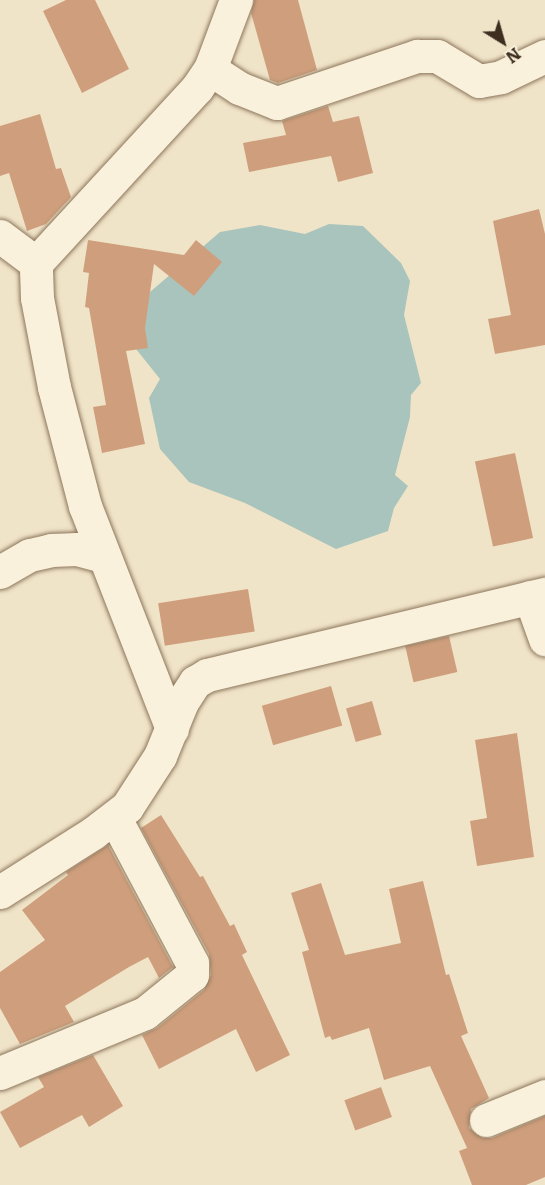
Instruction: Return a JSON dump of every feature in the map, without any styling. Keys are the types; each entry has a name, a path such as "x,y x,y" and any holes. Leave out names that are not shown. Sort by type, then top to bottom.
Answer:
{"street":[{"path":"172,729 85,506 54,387 37,298 36,263 191,96 210,69 236,0"},
{"path":"210,69 239,88 278,103 417,56 437,56 479,81 501,77 545,56"},
{"path":"0,236 36,263"},
{"path":"0,572 30,555 51,550 77,549 104,556"},
{"path":"0,892 115,818 148,778 172,729 182,702 195,682 207,675 537,596 545,639"},
{"path":"0,1073 146,1013 192,975 192,963 115,818"},
{"path":"486,1120 545,1096"}],"water":[{"path":"329,224 363,226 401,263 410,281 404,315 421,383 411,395 410,417 395,475 408,486 394,508 388,531 336,549 245,503 189,482 160,449 149,398 160,379 136,349 150,292 220,232 260,225 305,234"}],"building":[{"path":"66,0 95,0 129,69 82,93 43,11"},
{"path":"254,0 298,0 317,70 278,83 270,80 251,13"},
{"path":"328,106 333,122 359,116 373,173 338,182 331,156 249,172 243,143 286,135 282,121"},
{"path":"40,114 56,169 61,168 71,197 46,224 27,231 9,173 0,176 0,126"},
{"path":"539,209 545,234 545,345 495,354 488,319 511,315 493,221"},
{"path":"88,240 184,255 196,240 222,262 194,296 154,264 145,328 148,348 126,351 145,444 102,453 93,407 106,405 89,308 85,307 89,273 83,272"},
{"path":"515,453 533,538 493,547 475,462"},
{"path":"248,589 255,631 165,646 158,603"},
{"path":"449,636 457,672 413,682 405,646"},
{"path":"331,686 342,725 273,745 262,706"},
{"path":"372,701 382,735 356,742 346,708"},
{"path":"517,733 534,857 477,866 470,821 487,818 475,740"},
{"path":"161,815 200,877 203,876 230,926 234,924 247,952 242,955 290,1055 256,1072 236,1029 159,1069 142,1035 157,1028 204,990 211,975 209,954 141,828"},
{"path":"108,845 173,967 159,978 148,957 65,1006 74,1022 20,1044 0,1008 0,972 45,940 22,910 68,875 66,872"},
{"path":"423,881 446,975 449,974 468,1033 461,1036 489,1098 471,1109 469,1128 483,1138 492,1138 545,1116 545,1177 526,1185 472,1185 459,1151 467,1148 430,1066 384,1080 369,1028 332,1040 330,1036 325,1038 302,952 309,950 291,893 321,883 345,955 401,943 389,889"},
{"path":"93,1055 123,1106 89,1127 82,1115 20,1148 0,1112 44,1087 38,1077"},
{"path":"381,1087 392,1117 355,1130 344,1100"}]}
